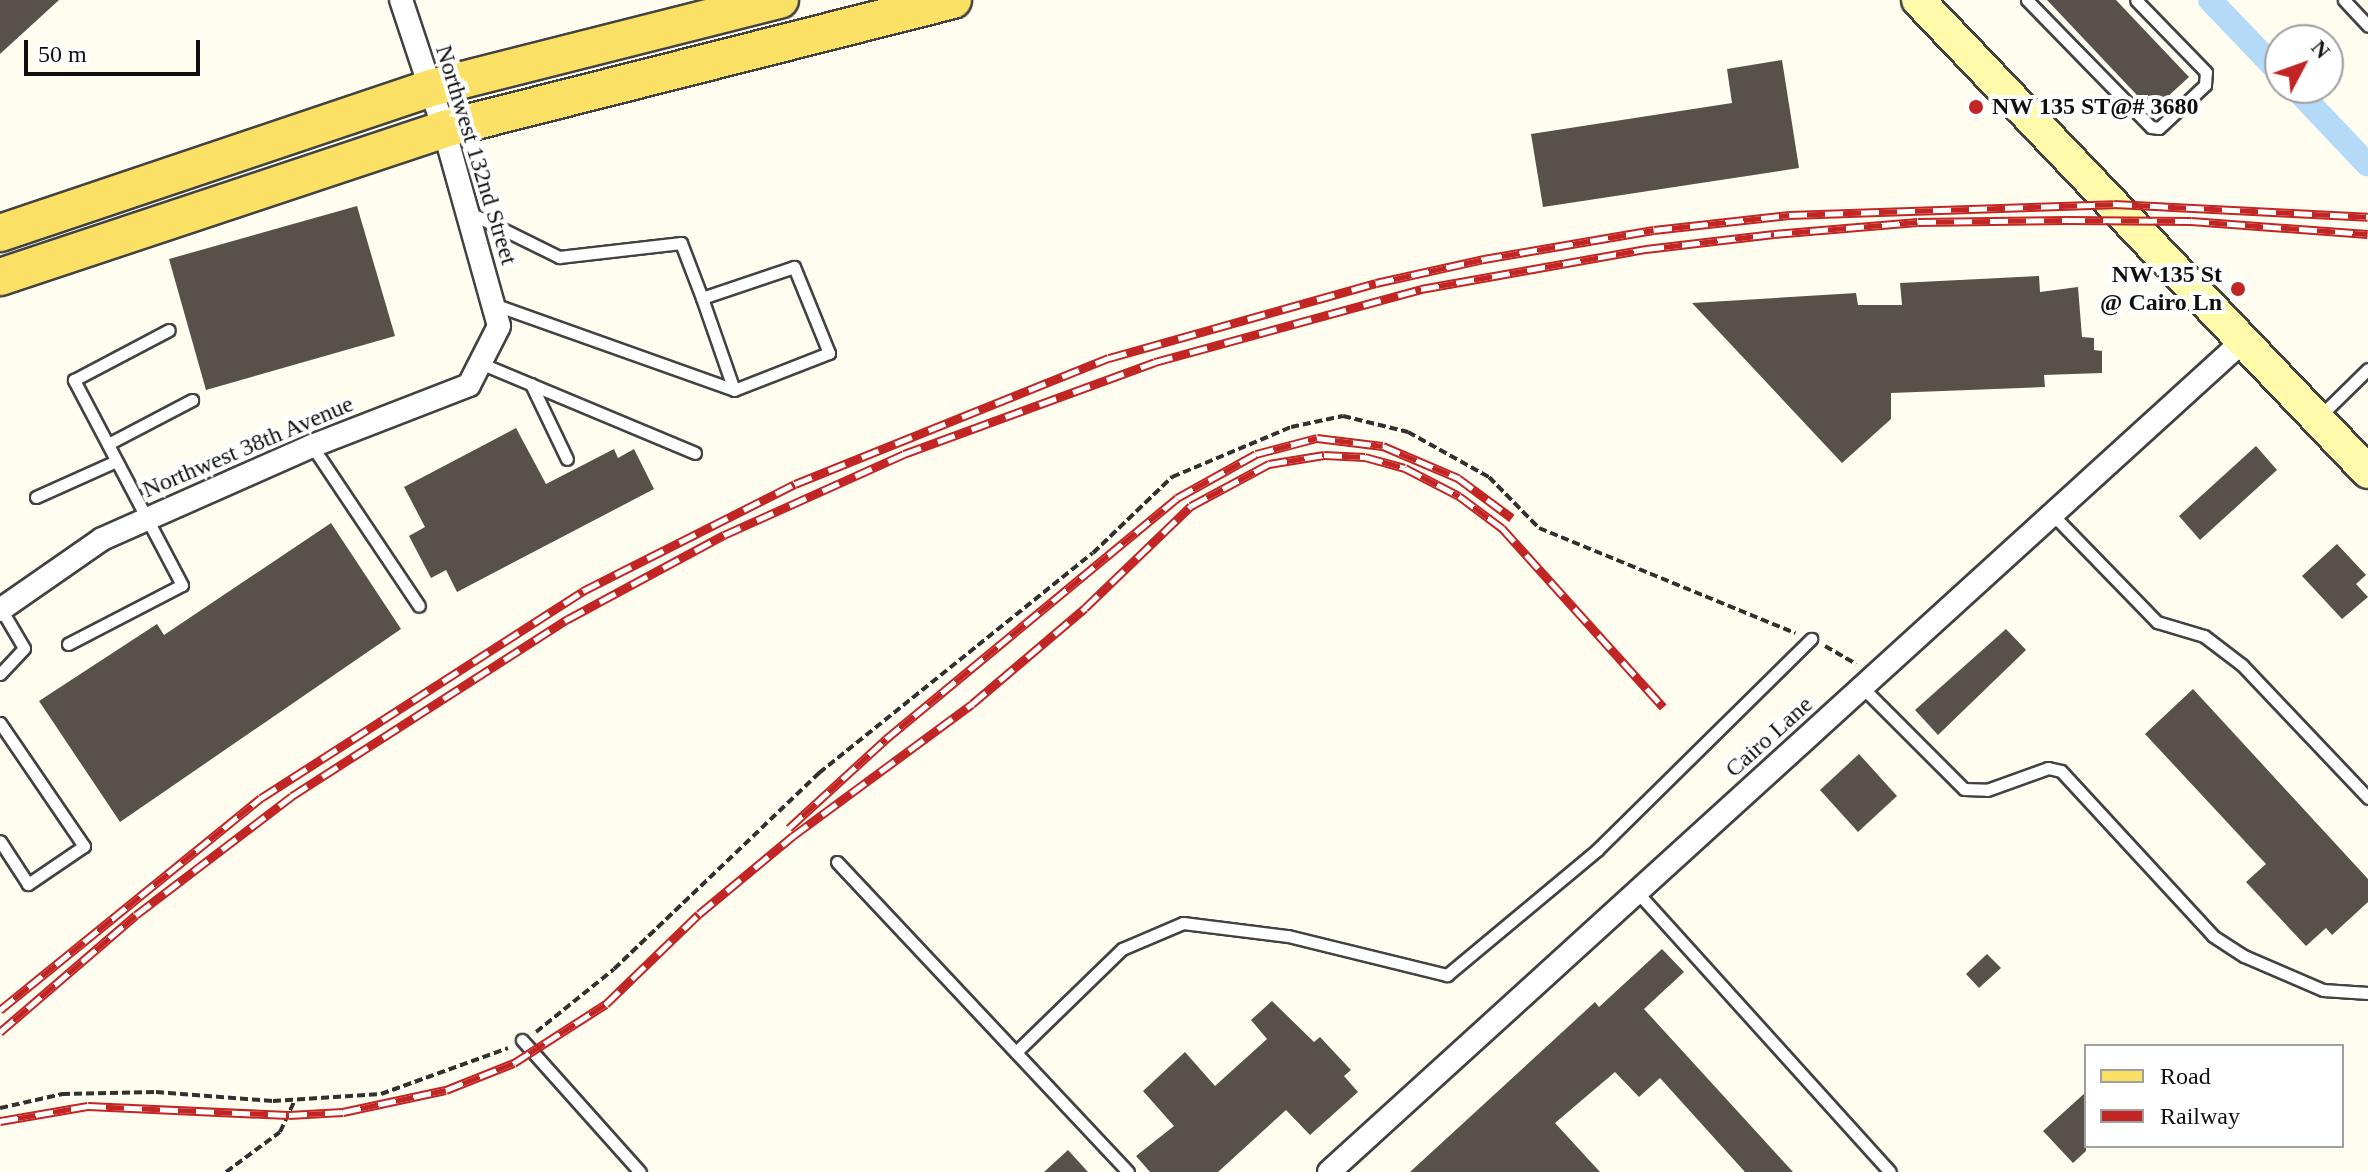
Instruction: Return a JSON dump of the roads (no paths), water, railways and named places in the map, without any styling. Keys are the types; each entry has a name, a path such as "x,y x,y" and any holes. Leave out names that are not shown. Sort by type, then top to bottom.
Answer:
{"main road":[{"path":"0,233 431,88 780,0"},
{"path":"0,277 444,129 953,0"},
{"path":"1929,7 2368,472"}],"street":[{"name":"Northwest 132nd Street","path":"401,0 444,129 499,326"},
{"name":"Northwest 38th Avenue","path":"0,610 102,539 312,446 469,385 499,326"},
{"name":"Cairo Lane","path":"1329,1172 2243,341"}],"lane":[{"path":"2027,0 2151,127 2159,128 2205,85 2206,72 2136,0"},
{"path":"2344,0 2368,26"},
{"path":"467,212 559,257 681,243 734,390"},
{"path":"492,304 734,390 829,353 794,267 702,298"},
{"path":"68,644 182,585 74,380 169,330"},
{"path":"480,363 695,453"},
{"path":"2317,419 2368,369"},
{"path":"531,384 567,459"},
{"path":"108,444 192,400"},
{"path":"312,446 419,606"},
{"path":"36,497 116,461"},
{"path":"2052,514 2157,622 2204,636 2242,665 2368,798"},
{"path":"0,610 24,648 0,674"},
{"path":"1016,1052 1122,949 1183,923 1288,936 1447,975 1597,850 1811,639"},
{"path":"1868,682 1964,789 1987,790 2048,768 2061,771 2213,936 2244,956 2323,990 2368,993"},
{"path":"0,723 84,846 28,884 0,841"},
{"path":"837,862 1128,1172"},
{"path":"1637,892 1890,1172"},
{"path":"522,1040 640,1172"}],"waterway":[{"path":"2210,0 2264,56"},
{"path":"2310,104 2367,164"}],"railway":[{"path":"0,1010 261,798 583,591 795,484 1109,358 1376,283 1484,259 1654,230 1789,215 2114,204 2368,217"},
{"path":"0,1032 136,915 292,796 568,619 724,535 904,454 1155,362 1421,289 1646,249 1774,234 1918,222 2067,220 2191,221 2368,234"},
{"path":"789,828 886,739 1177,498 1256,454 1317,438 1383,446 1458,478 1512,518"},
{"path":"0,1121 88,1106 289,1115 343,1112 446,1090 514,1063 606,1004 699,914 793,836 972,704 1085,608 1191,506 1269,464 1324,455 1365,457 1405,468 1459,496 1502,528 1663,707"}],"place":[{"name":"NW 135 ST@# 3680","path":"1976,107"},
{"name":"NW 135 St @ Cairo Ln","path":"2238,289"}]}
